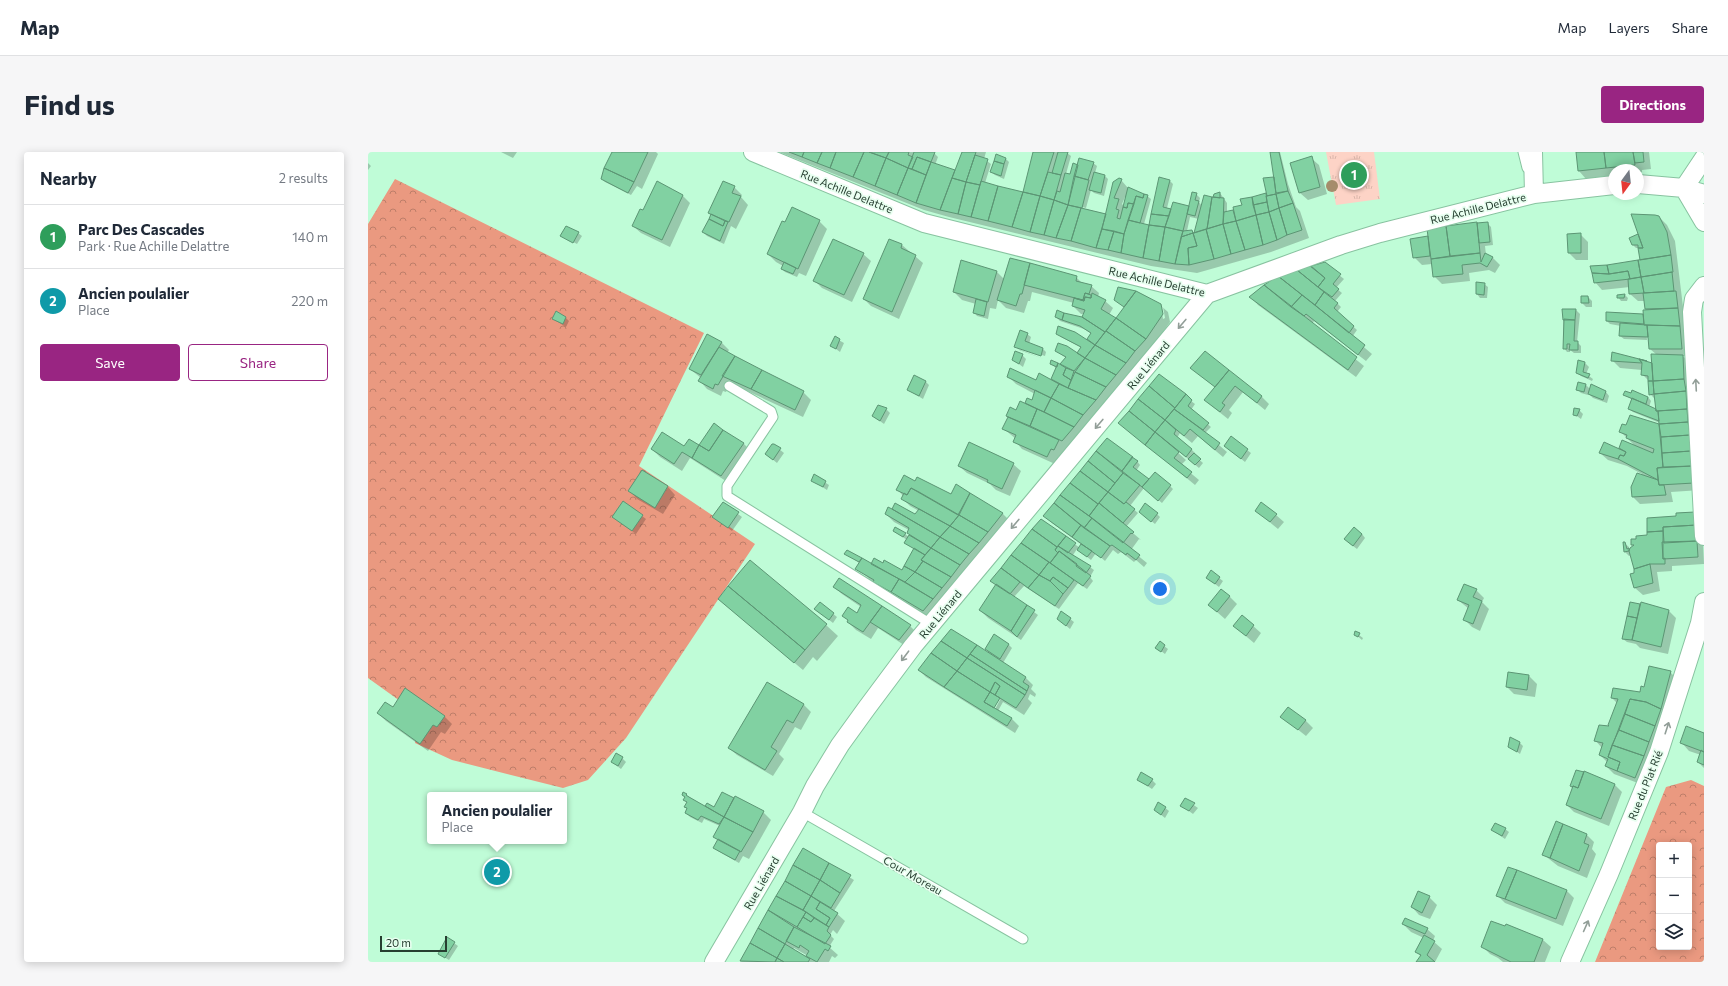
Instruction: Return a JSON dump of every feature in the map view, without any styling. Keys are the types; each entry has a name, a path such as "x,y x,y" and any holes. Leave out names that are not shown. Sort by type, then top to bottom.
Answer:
{"street":[{"name":"Rue Achille Delattre","path":"753,152 924,223 1207,294 1341,245 1380,233 1534,194 1608,186"},
{"path":"1533,152 1534,194"},
{"path":"1684,188 1704,158"},
{"path":"1644,185 1684,188 1704,194"},
{"path":"1684,188 1704,222"},
{"path":"1704,286 1694,299 1692,312 1704,536"},
{"name":"Rue Liénard","path":"714,962 840,745 931,624 1207,294"},
{"name":"Rue du Plat Rié","path":"1570,962 1609,874 1659,752 1700,623 1704,602"}],"lane":[{"path":"1523,152 1534,194"},
{"path":"728,386 771,412 773,417 727,486 727,496 931,624"},
{"name":"Cour Moreau","path":"802,812 1023,939"}],"green space":[{"path":"1326,152 1374,152 1380,199 1336,205"},
{"path":"395,179 704,333 639,466 755,544 626,738 588,780 563,788 452,760 415,743 418,727 407,706 368,678 368,224"},
{"path":"1691,780 1704,786 1704,962 1595,962 1666,787"}],"building":[{"path":"612,152 648,152 634,182 604,168"},
{"path":"789,152 804,152 802,157"},
{"path":"804,152 822,152 817,163 802,157"},
{"path":"822,152 836,152 830,168 817,163"},
{"path":"836,152 864,152 853,177 830,168"},
{"path":"864,152 869,152 886,158 875,186 853,177"},
{"path":"869,152 889,152 886,158"},
{"path":"889,152 909,152 908,155 913,157 908,168 886,158"},
{"path":"914,152 935,152 931,162 917,157 912,169 908,168"},
{"path":"962,152 976,152 966,182 952,178"},
{"path":"1033,152 1054,152 1040,196 1023,192"},
{"path":"1058,152 1068,152 1061,175 1052,173"},
{"path":"1270,152 1279,152 1288,191 1276,193"},
{"path":"1576,152 1604,152 1606,168 1578,171"},
{"path":"1604,152 1633,152 1635,164 1608,164 1608,168 1606,168"},
{"path":"1633,152 1643,152 1644,162 1635,163"},
{"path":"996,154 1006,158 1004,164 994,161"},
{"path":"975,155 988,159 980,185 966,182"},
{"path":"1312,156 1320,187 1299,193 1290,163"},
{"path":"917,157 931,162 926,175 912,169"},
{"path":"886,158 908,168 897,195 875,186"},
{"path":"1079,158 1094,162 1088,180 1074,176"},
{"path":"994,161 1004,164 1001,176 990,172"},
{"path":"931,162 955,170 940,210 916,203"},
{"path":"1073,163 1078,165 1068,205 1054,200 1057,191 1060,192 1065,173 1070,174"},
{"path":"604,168 634,182 628,193 601,179"},
{"path":"908,168 926,175 916,203 897,195"},
{"path":"1048,172 1061,175 1054,200 1040,196"},
{"path":"1094,172 1105,175 1101,193 1089,190"},
{"path":"1074,176 1089,180 1082,208 1068,205"},
{"path":"1159,177 1170,180 1163,207 1171,209 1169,216 1151,214"},
{"path":"1274,177 1276,194 1267,196 1263,178"},
{"path":"952,178 966,182 958,214 940,210"},
{"path":"1119,178 1122,179 1114,198 1119,199 1116,209 1119,210 1117,218 1120,219 1123,207 1127,208 1128,203 1134,204 1124,234 1102,229 1113,182"},
{"path":"657,181 683,195 662,240 632,226 640,209 643,210"},
{"path":"723,181 735,186 732,193 741,196 729,222 708,213"},
{"path":"981,181 998,186 988,221 971,217"},
{"path":"966,182 980,185 971,217 958,214"},
{"path":"998,186 1023,192 1012,227 988,221"},
{"path":"1128,187 1144,194 1143,198 1136,196 1134,204 1128,203 1127,208 1123,207"},
{"path":"1288,191 1293,203 1279,208 1276,194"},
{"path":"1023,192 1040,196 1030,232 1012,227"},
{"path":"1192,192 1197,193 1195,200 1199,201 1195,216 1187,214"},
{"path":"1220,192 1220,198 1213,197 1214,194"},
{"path":"1266,193 1267,202 1253,205 1252,197"},
{"path":"1144,194 1148,195 1140,223 1128,220 1136,196 1143,198"},
{"path":"1276,194 1279,208 1269,212 1266,196"},
{"path":"1204,195 1212,197 1207,229 1194,233"},
{"path":"1040,196 1054,200 1044,235 1030,232"},
{"path":"1212,197 1224,198 1223,224 1207,229"},
{"path":"1252,197 1256,215 1236,221 1233,207 1242,205 1240,199"},
{"path":"1054,200 1068,205 1056,238 1044,235"},
{"path":"1173,202 1189,206 1183,231 1165,227"},
{"path":"1267,202 1269,212 1256,215 1253,205"},
{"path":"1293,203 1302,230 1287,235 1279,208"},
{"path":"1068,205 1081,208 1071,241 1056,238"},
{"path":"792,207 820,220 798,269 767,254 782,221 785,222"},
{"path":"1081,208 1106,214 1096,248 1071,241"},
{"path":"1279,208 1287,235 1277,240 1269,212"},
{"path":"1233,210 1236,221 1223,224 1224,212"},
{"path":"1269,212 1277,240 1263,245 1256,215"},
{"path":"711,214 725,221 723,226 709,219"},
{"path":"1151,214 1169,216 1165,227 1149,225"},
{"path":"1631,214 1659,216 1667,232 1671,255 1640,260 1638,248 1643,248"},
{"path":"1256,215 1263,245 1245,250 1236,221"},
{"path":"709,219 723,226 725,221 728,222 720,241 702,232"},
{"path":"1128,220 1149,225 1143,258 1121,253"},
{"path":"1236,221 1245,250 1231,254 1223,224"},
{"path":"1477,222 1480,253 1450,256 1446,226"},
{"path":"1488,222 1490,242 1479,243 1477,223"},
{"path":"1223,224 1231,254 1214,259 1206,229"},
{"path":"1149,225 1165,227 1159,261 1143,258"},
{"path":"566,226 579,232 573,243 560,236"},
{"path":"1446,226 1450,256 1431,259 1427,229"},
{"path":"1165,227 1183,231 1175,264 1159,261"},
{"path":"1102,229 1114,231 1108,250 1096,248"},
{"path":"1206,229 1214,259 1189,265 1188,248 1197,246 1193,233"},
{"path":"1192,230 1193,233 1181,237 1183,231"},
{"path":"1114,231 1124,234 1121,253 1108,250"},
{"path":"1193,233 1197,246 1188,248 1189,265 1175,264 1181,237"},
{"path":"1581,233 1581,253 1568,253 1567,234"},
{"path":"1638,234 1643,248 1638,248 1638,245 1632,245 1629,238"},
{"path":"1428,236 1430,256 1413,258 1410,239"},
{"path":"833,239 864,253 844,295 813,281"},
{"path":"889,239 902,244 901,248 916,255 892,312 863,299"},
{"path":"1480,253 1481,262 1485,253 1493,257 1487,267 1480,263 1462,265 1463,274 1433,277 1431,259"},
{"path":"1671,255 1673,272 1641,277 1638,260"},
{"path":"1010,258 1030,263 1022,294 1020,294 1016,306 997,300"},
{"path":"961,260 997,271 988,302 953,292"},
{"path":"1638,260 1641,277 1630,279 1628,271 1609,274 1607,265"},
{"path":"784,262 796,268 793,274 781,269"},
{"path":"1325,262 1341,274 1333,284 1339,289 1332,297 1318,287 1325,278 1311,266"},
{"path":"1030,263 1077,276 1076,281 1092,285 1089,294 1085,293 1083,300 1024,285"},
{"path":"1607,265 1609,274 1592,273 1590,266"},
{"path":"1310,266 1325,278 1318,287 1297,270"},
{"path":"1297,270 1324,292 1315,305 1278,276"},
{"path":"1628,271 1630,279 1594,283 1592,273 1609,274"},
{"path":"1672,272 1674,291 1644,293 1641,277"},
{"path":"1278,276 1302,295 1291,307 1264,285"},
{"path":"1641,277 1644,293 1629,294 1628,279"},
{"path":"1476,282 1485,283 1484,295 1476,294"},
{"path":"1264,285 1357,357 1348,370 1249,297"},
{"path":"1118,287 1136,291 1124,307 1114,300"},
{"path":"1136,291 1161,304 1163,314 1146,339 1116,318"},
{"path":"1676,291 1678,308 1645,309 1643,293"},
{"path":"1324,292 1338,303 1334,308 1354,326 1349,333 1315,305"},
{"path":"1085,293 1091,295 1091,298 1085,297 1084,301 1074,298 1083,300"},
{"path":"1092,293 1106,300 1101,309 1116,318 1105,332 1082,317 1085,310 1072,306 1074,298 1084,301 1085,297 1091,298"},
{"path":"1625,294 1624,298 1617,298 1617,295"},
{"path":"1302,295 1365,345 1358,355 1306,314 1304,316 1291,307"},
{"path":"1581,296 1588,296 1589,303 1581,303"},
{"path":"976,299 987,302 984,316 973,313"},
{"path":"1678,308 1680,326 1644,325 1643,310"},
{"path":"1562,309 1576,309 1575,320 1563,320"},
{"path":"1057,310 1064,313 1062,320 1055,317"},
{"path":"556,311 566,317 563,324 552,319"},
{"path":"1606,312 1643,314 1644,324 1606,321"},
{"path":"1064,313 1082,317 1105,332 1095,345 1087,339 1091,333 1080,326 1062,320"},
{"path":"1116,318 1146,339 1135,351 1106,331"},
{"path":"1564,319 1575,320 1574,341 1578,341 1578,350 1569,350 1570,344 1567,344 1567,349 1563,349"},
{"path":"1620,323 1647,325 1648,337 1619,336"},
{"path":"1647,325 1680,326 1682,349 1649,349"},
{"path":"1058,326 1075,332 1095,345 1085,358 1077,353 1081,347 1056,334"},
{"path":"1020,330 1028,333 1025,341 1043,348 1041,356 1014,347"},
{"path":"1106,331 1135,351 1126,363 1095,345"},
{"path":"707,334 722,342 701,375 689,369"},
{"path":"835,336 840,339 836,349 830,346"},
{"path":"1058,343 1067,346 1085,358 1074,371 1060,364 1066,357 1055,351"},
{"path":"1095,345 1126,363 1116,375 1085,358"},
{"path":"719,347 735,356 718,385 715,384 713,389 698,381"},
{"path":"1015,351 1023,354 1019,364 1012,360"},
{"path":"1205,351 1229,370 1215,387 1190,368"},
{"path":"1612,352 1647,361 1639,359 1642,363 1611,361"},
{"path":"1651,354 1683,355 1684,379 1653,381"},
{"path":"735,356 762,370 751,389 722,376"},
{"path":"1085,358 1116,375 1106,387 1075,372"},
{"path":"1639,359 1652,363 1653,381 1648,381 1648,376 1641,375 1642,363"},
{"path":"1051,360 1058,363 1057,367 1050,364"},
{"path":"1578,360 1585,362 1583,372 1590,374 1588,378 1576,373"},
{"path":"1058,363 1066,368 1063,375 1071,380 1068,388 1051,379"},
{"path":"1010,368 1036,380 1039,373 1059,384 1051,398 1007,377"},
{"path":"1066,368 1074,371 1071,380 1063,375"},
{"path":"762,370 804,391 795,410 751,389"},
{"path":"1229,370 1262,396 1257,403 1235,386 1222,403 1225,405 1220,412 1204,400"},
{"path":"1075,372 1106,387 1096,400 1068,388"},
{"path":"1159,374 1186,394 1175,408 1149,386"},
{"path":"914,375 926,381 919,396 907,390"},
{"path":"1684,379 1686,391 1654,394 1653,381"},
{"path":"1648,381 1653,381 1654,394 1649,395"},
{"path":"1578,382 1586,384 1584,392 1576,390"},
{"path":"1059,384 1096,400 1083,415 1051,398"},
{"path":"1591,384 1606,391 1603,400 1588,394"},
{"path":"1149,386 1175,408 1165,420 1138,399"},
{"path":"1035,390 1051,398 1044,412 1025,403 1027,398 1032,400"},
{"path":"1632,390 1648,397 1646,404 1623,395 1625,391 1631,393"},
{"path":"1686,391 1687,409 1656,411 1654,394"},
{"path":"1186,394 1192,400 1188,406 1209,423 1203,430 1174,409"},
{"path":"1051,398 1083,415 1074,427 1044,412"},
{"path":"1632,398 1656,409 1656,411 1658,411 1659,421 1628,409"},
{"path":"1138,399 1165,420 1155,432 1129,411"},
{"path":"1020,401 1037,409 1030,426 1006,416 1010,407 1016,410"},
{"path":"878,405 887,408 880,421 872,416"},
{"path":"1574,408 1580,409 1577,416 1573,415"},
{"path":"1037,409 1074,427 1062,441 1030,426"},
{"path":"1174,409 1220,443 1215,450 1190,429 1184,436 1165,420"},
{"path":"1687,409 1688,422 1659,424 1658,411"},
{"path":"1129,411 1155,432 1145,445 1118,423"},
{"path":"1630,415 1659,424 1663,467 1657,468 1658,480 1618,459 1620,455 1624,456 1626,452 1619,448 1622,440 1653,453 1654,449 1626,438 1627,435 1619,432 1622,424 1626,425"},
{"path":"1008,417 1059,440 1054,450 1051,449 1047,457 1013,442 1016,435 1002,429"},
{"path":"1165,420 1176,430 1174,434 1192,449 1186,457 1155,432"},
{"path":"1688,422 1690,435 1661,437 1659,424"},
{"path":"714,423 723,430 709,451 699,445"},
{"path":"723,430 744,443 721,476 692,458 699,445 709,451"},
{"path":"662,432 684,446 689,439 699,445 692,458 682,452 674,464 651,449"},
{"path":"1155,432 1179,452 1174,458 1192,472 1187,478 1145,445"},
{"path":"1690,435 1691,451 1662,453 1661,437"},
{"path":"1231,436 1248,449 1241,459 1224,446"},
{"path":"1107,438 1133,457 1122,471 1096,451"},
{"path":"969,442 1014,463 1002,489 987,482 988,480 958,466"},
{"path":"1604,442 1626,452 1624,456 1620,455 1618,459 1599,453"},
{"path":"772,444 781,448 773,460 765,454"},
{"path":"1096,451 1123,473 1115,483 1088,461"},
{"path":"1691,451 1692,466 1663,467 1662,453"},
{"path":"1194,453 1201,459 1195,465 1188,459"},
{"path":"1132,457 1138,461 1133,467 1149,479 1142,487 1122,471"},
{"path":"1088,461 1115,483 1108,492 1080,471"},
{"path":"1692,466 1694,483 1659,485 1657,468"},
{"path":"642,470 668,486 655,508 628,491"},
{"path":"1080,471 1108,492 1098,504 1070,483"},
{"path":"1155,472 1171,485 1158,501 1142,487"},
{"path":"1123,473 1140,485 1124,504 1108,492"},
{"path":"1637,473 1658,480 1659,485 1664,485 1666,495 1632,497 1631,487"},
{"path":"814,474 826,481 823,487 811,481"},
{"path":"904,475 915,481 917,477 951,494 956,484 970,493 958,515 911,488 907,495 896,490"},
{"path":"1070,483 1098,504 1089,516 1060,495"},
{"path":"911,488 959,515 950,526 901,499 904,493 907,495"},
{"path":"1108,492 1124,504 1126,502 1135,509 1123,523 1099,503"},
{"path":"970,493 1003,513 988,532 959,515"},
{"path":"1060,495 1092,518 1084,528 1054,503"},
{"path":"623,501 643,515 632,531 612,517"},
{"path":"723,502 739,512 728,528 712,517"},
{"path":"1261,502 1277,514 1270,522 1255,511"},
{"path":"895,503 915,514 919,509 950,526 940,537 892,509"},
{"path":"1054,503 1081,525 1072,537 1043,516"},
{"path":"1099,503 1134,532 1132,534 1131,533 1123,543 1089,516"},
{"path":"1145,503 1158,513 1151,522 1139,512"},
{"path":"888,507 940,537 931,548 907,533 909,528 885,514"},
{"path":"1695,512 1697,525 1663,527 1663,531 1647,532 1647,518 1676,516 1676,513"},
{"path":"959,515 988,532 979,543 950,526"},
{"path":"1092,518 1140,555 1136,560 1127,553 1126,555 1112,545 1110,546 1084,528"},
{"path":"1041,519 1066,536 1057,547 1032,529"},
{"path":"1081,525 1110,546 1101,558 1072,537"},
{"path":"1697,525 1697,541 1664,543 1663,527"},
{"path":"950,526 979,543 969,554 940,537"},
{"path":"895,527 906,533 903,537 893,531"},
{"path":"1354,527 1362,534 1353,546 1344,539"},
{"path":"1032,529 1057,547 1055,550 1058,553 1050,563 1021,543"},
{"path":"1663,531 1663,559 1665,558 1665,564 1650,564 1634,569 1629,551 1634,545 1631,545 1631,539 1636,539 1636,536 1647,535 1647,532"},
{"path":"909,535 931,548 925,555 904,543"},
{"path":"1066,536 1076,543 1068,553 1058,546"},
{"path":"940,537 969,554 960,565 931,548"},
{"path":"1697,541 1698,557 1663,559 1662,542"},
{"path":"1623,542 1625,542 1627,549 1629,548 1629,551 1624,552"},
{"path":"1021,543 1049,562 1039,575 1011,555"},
{"path":"1081,544 1092,551 1087,557 1077,550"},
{"path":"1058,546 1091,566 1086,573 1076,566 1077,564 1059,551 1058,553 1055,550"},
{"path":"914,548 925,555 921,560 923,561 915,572 904,566"},
{"path":"931,548 960,565 951,577 921,560"},
{"path":"847,550 862,558 859,562 844,554"},
{"path":"1059,551 1091,576 1083,586 1050,563"},
{"path":"1011,555 1039,575 1028,588 1001,568"},
{"path":"862,558 899,579 891,592 873,582 874,580 855,569"},
{"path":"874,558 883,563 884,560 902,570 904,566 915,572 905,582 871,564"},
{"path":"750,560 827,624 805,650 728,586"},
{"path":"923,561 951,577 942,588 915,572"},
{"path":"1049,562 1074,580 1068,588 1053,577 1050,581 1039,575"},
{"path":"1650,564 1653,583 1634,588 1630,574 1634,573 1634,569"},
{"path":"1001,568 1020,582 1010,594 990,581"},
{"path":"1211,570 1220,577 1215,584 1206,578"},
{"path":"915,572 942,588 933,599 905,582"},
{"path":"1039,575 1050,581 1063,594 1055,606 1028,588"},
{"path":"1053,577 1068,588 1063,594 1050,581"},
{"path":"839,578 882,606 863,632 847,622 848,620 842,616 848,607 857,613 861,605 833,587"},
{"path":"899,579 933,599 923,611 891,592"},
{"path":"996,584 1027,605 1011,631 979,610"},
{"path":"1464,584 1477,589 1473,597 1482,601 1473,624 1463,620 1469,605 1457,600"},
{"path":"728,586 805,650 794,663 718,599"},
{"path":"1221,589 1230,596 1217,612 1208,605"},
{"path":"820,602 834,613 829,620 814,609"},
{"path":"1630,602 1640,604 1637,618 1627,616"},
{"path":"1641,602 1669,610 1661,647 1632,640"},
{"path":"1027,605 1035,610 1017,637 1011,631"},
{"path":"882,606 911,625 899,640 870,622"},
{"path":"1061,611 1071,618 1066,626 1057,619"},
{"path":"1242,615 1254,625 1246,636 1233,626"},
{"path":"1627,616 1637,618 1632,640 1622,639"},
{"path":"951,629 977,645 967,658 941,641"},
{"path":"1355,631 1360,633 1358,637 1354,635"},
{"path":"994,634 1009,644 1000,659 985,649"},
{"path":"941,641 967,658 957,671 931,653"},
{"path":"1160,641 1165,645 1161,652 1155,648"},
{"path":"977,645 1026,677 1023,682 1029,686 1027,691 970,654"},
{"path":"931,653 957,671 944,687 918,670"},
{"path":"970,654 1027,691 1025,695 967,658"},
{"path":"967,658 1025,695 1016,708 995,695 1000,686 995,682 990,692 957,671"},
{"path":"1649,666 1671,671 1661,709 1646,702 1630,699 1608,757 1620,762 1617,771 1605,766 1608,759 1599,755 1603,743 1594,741 1599,725 1609,726 1608,725 1618,699 1611,698 1613,688 1640,692 1641,686 1644,687"},
{"path":"957,671 990,692 984,702 1012,718 1007,726 944,687"},
{"path":"1508,672 1529,675 1527,690 1506,687"},
{"path":"767,682 804,704 793,723 787,720 771,747 777,751 765,770 728,748"},
{"path":"995,682 1000,686 995,695 990,692"},
{"path":"405,688 445,716 437,727 433,725 420,744 377,713 385,702 393,707"},
{"path":"990,692 1000,698 994,708 984,702"},
{"path":"1630,699 1646,702 1661,709 1655,726 1625,714"},
{"path":"1288,707 1306,720 1298,730 1280,717"},
{"path":"1625,714 1655,726 1649,742 1619,730"},
{"path":"1686,726 1704,733 1704,752 1680,743"},
{"path":"1619,730 1649,742 1644,756 1612,745"},
{"path":"1510,737 1520,742 1517,752 1508,747"},
{"path":"1612,745 1644,756 1635,778 1617,771 1620,762 1608,757"},
{"path":"1701,750 1704,752 1704,765 1697,762"},
{"path":"616,753 623,757 618,766 611,762"},
{"path":"1576,770 1584,772 1578,788 1570,786"},
{"path":"1584,771 1615,784 1601,819 1566,805 1573,786 1578,788"},
{"path":"1141,772 1153,779 1148,786 1137,780"},
{"path":"683,792 724,817 719,824 701,816 698,820 685,813 687,808 684,807 687,802 683,800 685,797 682,795"},
{"path":"722,792 734,798 724,817 705,806 707,803 714,807"},
{"path":"735,796 764,811 753,832 724,817"},
{"path":"1185,798 1195,803 1189,811 1180,806"},
{"path":"1158,802 1166,807 1161,815 1154,810"},
{"path":"724,817 753,832 741,852 713,837"},
{"path":"1556,821 1563,824 1550,858 1542,855"},
{"path":"1495,823 1506,828 1502,836 1491,830"},
{"path":"1563,824 1587,834 1584,843 1589,845 1579,871 1550,858"},
{"path":"718,839 740,851 735,860 713,848"},
{"path":"803,848 829,863 820,880 793,865"},
{"path":"829,863 851,875 840,893 820,880"},
{"path":"495,865 503,870 498,877 491,873"},
{"path":"793,865 820,880 811,896 785,881"},
{"path":"1508,867 1517,870 1505,899 1496,896"},
{"path":"1517,870 1567,890 1556,919 1505,899"},
{"path":"820,880 840,893 831,908 811,896"},
{"path":"785,881 811,896 803,910 776,896"},
{"path":"1418,891 1430,896 1422,913 1411,907"},
{"path":"776,896 806,912 797,927 768,910"},
{"path":"811,896 820,902 816,909 830,918 826,925 803,910"},
{"path":"820,902 838,913 829,927 826,925 830,918 816,909"},
{"path":"768,910 794,927 785,944 758,928"},
{"path":"806,912 814,918 811,922 803,917"},
{"path":"803,917 811,922 814,918 829,927 827,931 831,935 825,944 797,927"},
{"path":"1405,918 1428,928 1425,934 1402,924"},
{"path":"1491,921 1505,926 1506,924 1543,939 1534,962 1511,962 1481,947"},
{"path":"794,927 831,946 828,951 825,949 817,962 806,956 809,951 800,945 799,948 786,941"},
{"path":"758,928 785,944 777,958 750,943"},
{"path":"1424,935 1435,941 1427,955 1435,962 1416,962 1421,955 1415,952"},
{"path":"447,937 455,942 445,958 438,954"},
{"path":"750,943 777,958 775,962 740,961"},
{"path":"785,944 810,959 808,962 784,962 777,958"},
{"path":"777,958 784,962 775,962"}],"place":[{"name":"Parc Des Cascades","path":"1354,175"},
{"name":"Ancien poulalier","path":"497,872"}]}
